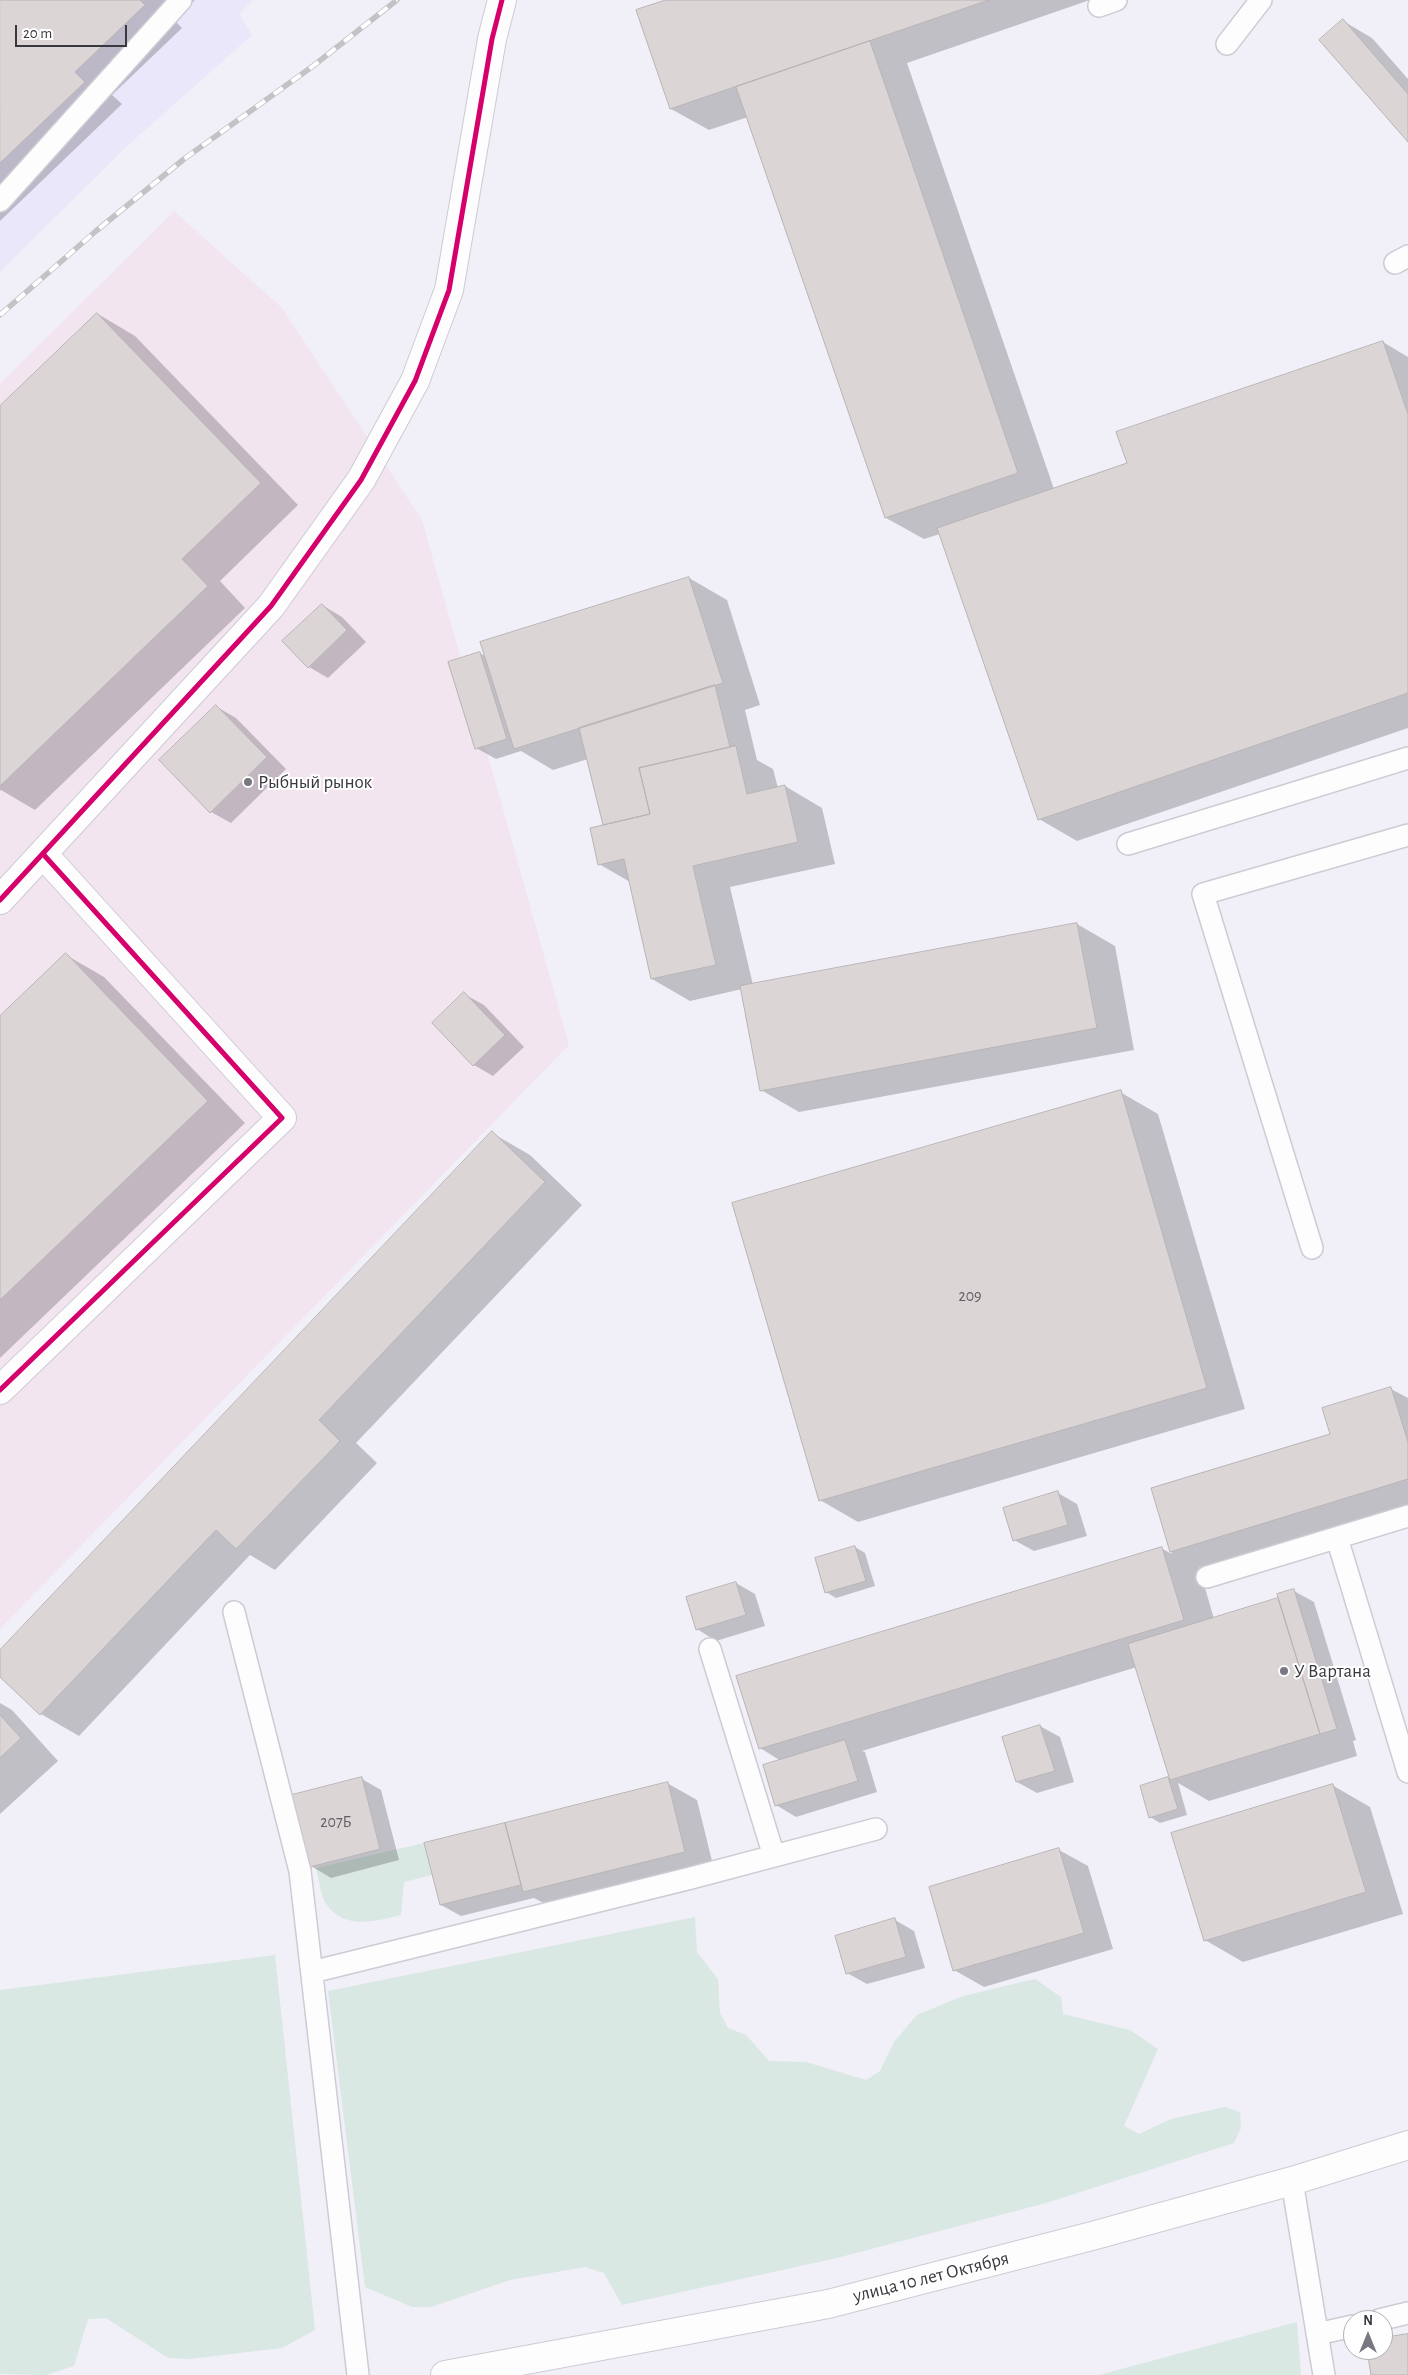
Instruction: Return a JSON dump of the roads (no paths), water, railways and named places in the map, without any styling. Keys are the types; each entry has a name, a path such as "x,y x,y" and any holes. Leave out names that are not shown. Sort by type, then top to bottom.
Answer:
{"street":[{"path":"0,900 271,606 361,480 415,381 449,290 492,39 502,0"},
{"path":"0,1390 282,1118 42,854"},
{"name":"улица 10 лет Октября","path":"445,2375 828,2304 1083,2238 1292,2181 1408,2145"}],"lane":[{"path":"0,201 182,0"},
{"path":"1227,44 1261,0"},
{"path":"1128,844 1408,758"},
{"path":"1312,1248 1204,894 1408,835"},
{"path":"1208,1577 1336,1538 1407,1520"},
{"path":"1336,1538 1408,1772"},
{"path":"234,1612 300,1872 358,2375"},
{"path":"710,1649 774,1856"},
{"path":"312,1972 876,1829"},
{"path":"1292,2181 1324,2375"},
{"path":"1393,2317 1408,2313"},
{"path":"1317,2334 1343,2328"}],"railway":[{"path":"0,315 96,231 184,159 313,66 397,0"}],"place":[{"name":"Рыбный рынок","path":"248,782"},
{"name":"У Вартана","path":"1284,1671"}]}
